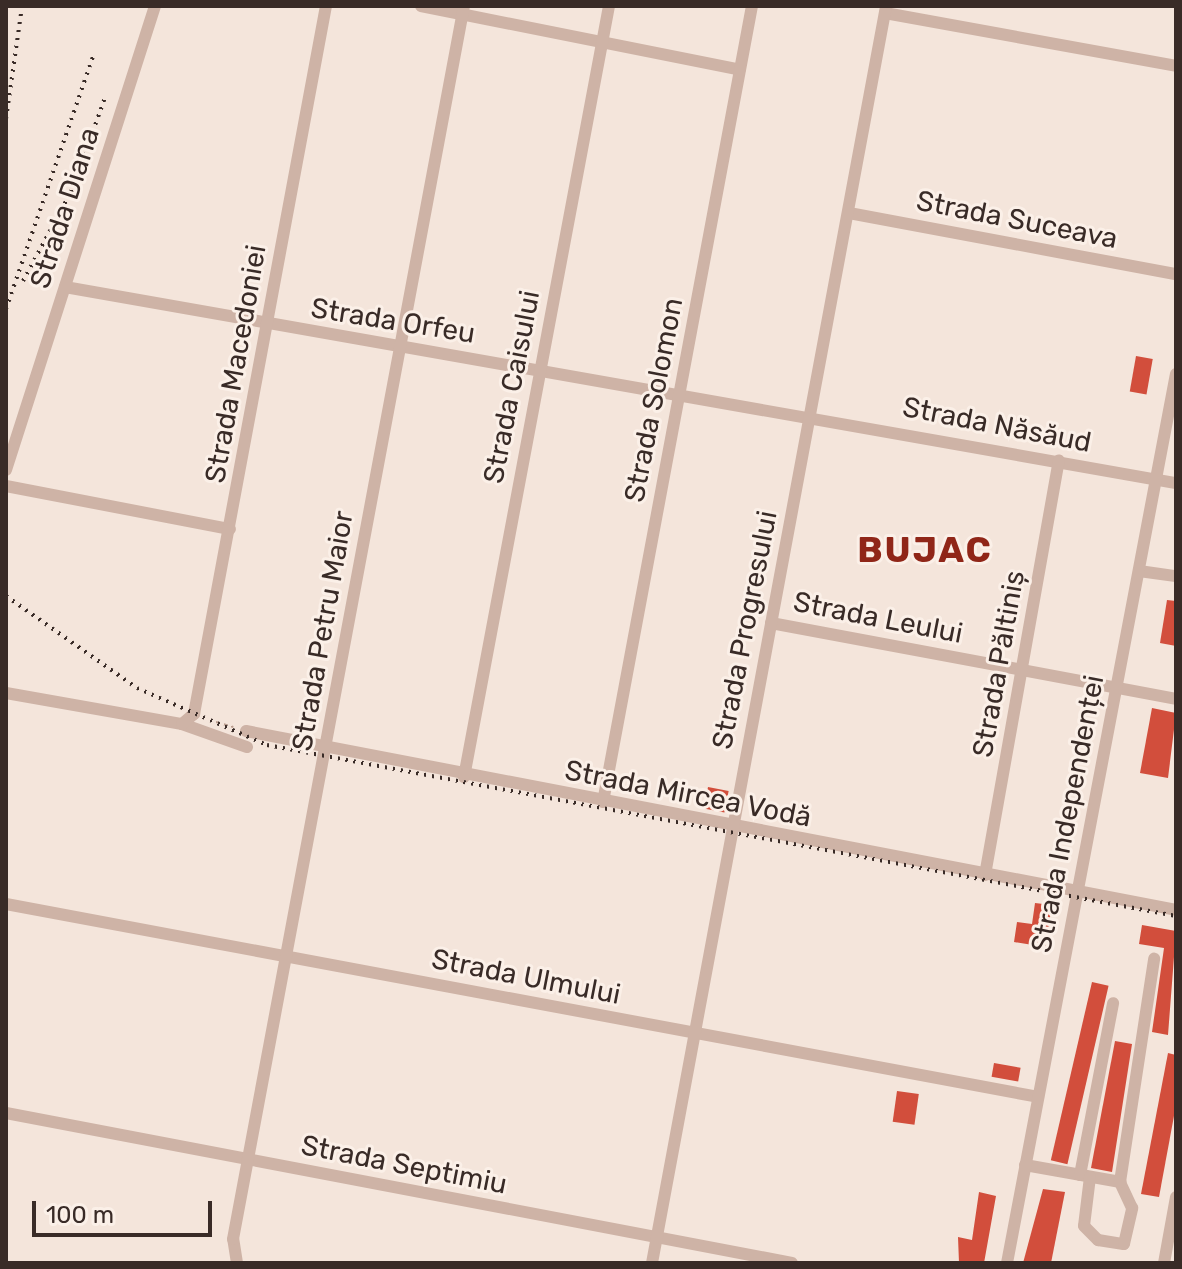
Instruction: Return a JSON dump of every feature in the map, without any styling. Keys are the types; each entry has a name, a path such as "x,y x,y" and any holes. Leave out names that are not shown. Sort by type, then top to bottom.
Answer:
{"street":[{"name":"Strada Diana","path":"6,470 155,6"},
{"name":"Strada Macedoniei","path":"194,714 326,6"},
{"path":"421,6 463,10 602,43 740,70"},
{"name":"Strada Caisului","path":"464,777 609,6"},
{"name":"Strada Solomon","path":"603,802 752,6"},
{"name":"Strada Petru Maior","path":"237,1263 233,1239 463,10"},
{"path":"886,10 1176,66"},
{"name":"Strada Progresului","path":"652,1263 886,10"},
{"name":"Strada Suceava","path":"849,213 1176,274"},
{"name":"Strada Orfeu","path":"65,287 400,347 810,415"},
{"name":"Strada Independenței","path":"1007,1263 1176,374"},
{"name":"Strada Năsăud","path":"810,415 1176,483"},
{"name":"Strada Păltiniș","path":"985,875 1059,461"},
{"path":"6,486 230,529"},
{"path":"1139,571 1176,576"},
{"name":"Strada Leului","path":"771,623 1176,699"},
{"path":"6,693 182,724 247,747"},
{"path":"182,724 194,714"},
{"name":"Strada Mircea Vodă","path":"246,731 464,777 1176,910"},
{"name":"Strada Ulmului","path":"6,904 1038,1097"},
{"path":"1113,1003 1085,1176 1084,1226 1098,1240 1120,1245 1132,1208 1120,1182 1154,959"},
{"name":"Strada Septimiu","path":"6,1113 792,1263"},
{"path":"1025,1165 1120,1182"},
{"path":"1164,1263 1176,1197"}],"path":[{"path":"194,714 246,731"}],"building":[{"path":"1136,356 1153,359 1146,394 1130,391"},
{"path":"1167,600 1176,601 1176,646 1160,643"},
{"path":"1152,708 1176,713 1168,778 1140,773"},
{"path":"708,787 729,791 724,813 704,809"},
{"path":"1035,903 1052,905 1045,947 1014,942 1017,922 1032,924"},
{"path":"1142,925 1176,931 1168,1035 1152,1032 1164,948 1139,944"},
{"path":"1092,982 1109,986 1067,1164 1051,1160"},
{"path":"1115,1041 1132,1044 1112,1172 1091,1168"},
{"path":"1168,1053 1176,1055 1176,1105 1159,1197 1141,1194"},
{"path":"994,1063 1021,1068 1018,1081 992,1077"},
{"path":"897,1091 919,1094 914,1125 893,1122"},
{"path":"1043,1189 1065,1192 1051,1263 1023,1263"},
{"path":"979,1192 996,1196 984,1263 959,1263 958,1237 972,1240"}],"railway":[{"path":"6,119 22,6"},
{"path":"6,309 93,57"},
{"path":"23,281 71,192 106,95"},
{"path":"6,596 137,688 267,745 1176,916"}],"district":[{"name":"BUJAC","path":"925,550"}]}
